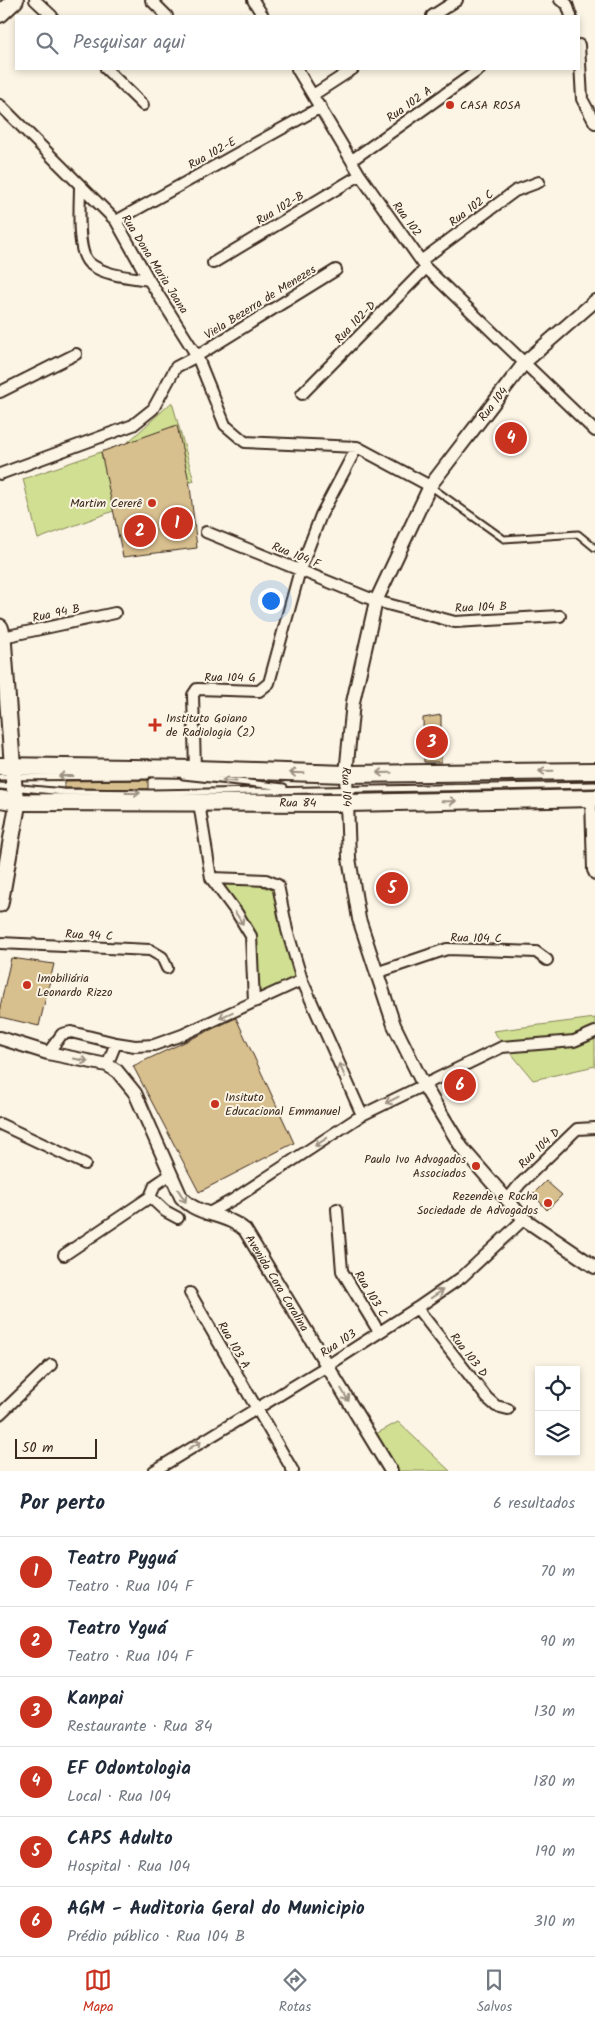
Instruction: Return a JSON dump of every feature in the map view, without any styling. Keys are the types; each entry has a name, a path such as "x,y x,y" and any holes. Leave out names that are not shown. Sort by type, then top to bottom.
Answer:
{"main road":[{"path":"0,14 15,0"},
{"path":"0,904 9,780 1,632"},
{"name":"Rua 84","path":"9,780 195,769 347,789 594,794"},
{"name":"Rua 84","path":"9,780 199,803 347,789 595,770"},
{"name":"Rua 84","path":"0,799 9,780"}],"street":[{"path":"35,0 51,15"},
{"path":"151,0 166,15"},
{"path":"253,0 263,15"},
{"path":"434,15 457,0"},
{"path":"566,1 571,15"},
{"path":"580,63 582,99 595,122"},
{"path":"107,70 143,105"},
{"name":"Rua 102","path":"298,70 360,175 424,264 595,431"},
{"path":"313,95 351,70"},
{"name":"Rua 102 A","path":"352,160 479,70"},
{"name":"Rua Dona Maria Joana","path":"0,105 116,222 149,280 197,356 225,425 245,442 357,447"},
{"name":"Rua 102-E","path":"116,222 320,107"},
{"name":"Rua 102-B","path":"212,262 360,175"},
{"name":"Rua 102 C","path":"424,264 515,191 540,182"},
{"path":"80,186 82,247 89,262 113,274 149,280"},
{"name":"Rua 102-D","path":"302,394 424,264"},
{"name":"Viela Bezerra de Menezes","path":"0,474 133,424 153,409 176,367 336,270"},
{"name":"Rua 104","path":"595,301 525,362 430,486 376,602 353,702 347,789 349,858 358,911 376,973 394,1025 422,1084 462,1148 524,1219 595,1267"},
{"path":"0,392 76,354"},
{"path":"357,447 430,486"},
{"name":"Rua 104 G","path":"195,769 193,695 197,689 259,691 268,683 300,570 321,515 357,447"},
{"name":"Rua 104 F","path":"206,532 376,602"},
{"name":"Rua 104 B","path":"376,602 455,622 560,616"},
{"name":"Rua 94 B","path":"1,632 115,613"},
{"path":"594,794 593,870 595,874"},
{"path":"199,803 211,878 237,913 251,936 254,1002"},
{"path":"211,878 266,880 278,886 287,930 302,980 362,1115"},
{"name":"Rua 94 C","path":"0,943 150,950 162,957 167,968"},
{"name":"Rua 104 C","path":"376,973 447,949 536,952 547,960"},
{"path":"48,1053 62,1034 72,1032 116,1043 135,1046 154,1045 182,1035 302,980"},
{"path":"207,1214 234,1199 362,1115 422,1084 502,1047 574,1041 595,1032"},
{"path":"0,1038 48,1053 107,1065 116,1043"},
{"name":"Avenida Cora Coralina","path":"107,1065 117,1071 135,1093 171,1174 187,1204 207,1214 236,1222 245,1230 391,1471"},
{"path":"0,1124 85,1164"},
{"name":"Rua 104 D","path":"507,1200 520,1184 576,1129 595,1128"},
{"path":"64,1255 150,1196 155,1185 171,1174"},
{"path":"150,1196 165,1211 178,1218"},
{"name":"Rua 103 C","path":"337,1209 342,1271 379,1332"},
{"name":"Rua 103","path":"154,1471 327,1366 417,1308 462,1277 524,1219"},
{"name":"Rua 103 A","path":"190,1293 293,1471"},
{"name":"Rua 103 D","path":"417,1308 487,1398 496,1406 508,1409"},
{"path":"0,1414 51,1365"}],"lane":[{"path":"430,486 504,539 578,534 595,548"},
{"path":"9,780 154,776"},
{"path":"173,776 311,790"},
{"path":"9,780 72,792 347,789"}],"green space":[{"path":"172,402 194,481 38,539 23,479 127,443"},
{"path":"220,885 257,885 274,890 296,977 258,996 255,933"},
{"path":"595,1018 595,1066 533,1080 493,1031"},
{"path":"398,1422 450,1471 396,1471 372,1436"}],"building":[{"path":"510,418 526,433 512,448 496,433"},
{"name":"Martim Cererê","path":"177,425 190,486 197,548 123,557 101,452"},
{"path":"441,715 441,762 424,762 423,718"},
{"path":"148,780 148,789 64,788 64,781"},
{"name":"Imobiliária Leonardo Rizzo","path":"11,958 54,964 39,1026 0,1017 0,1007"},
{"name":"Insituto Educacional Emmanuel","path":"236,1018 294,1143 199,1192 133,1066"},
{"name":"Rezende e Rocha Sociedade de Advogados","path":"546,1181 562,1195 547,1210 533,1194"}],"place":[{"name":"CASA ROSA","path":"450,105"},
{"name":"EF Odontologia","path":"511,438"},
{"name":"Martim Cererê","path":"152,503"},
{"name":"Teatro Pyguá","path":"177,523"},
{"name":"Teatro Yguá","path":"140,531"},
{"name":"Instituto Goiano de Radiologia (2)","path":"155,725"},
{"name":"Kanpai","path":"432,742"},
{"name":"CAPS Adulto","path":"392,888"},
{"name":"Imobiliária Leonardo Rizzo","path":"27,985"},
{"name":"AGM - Auditoria Geral do Municipio","path":"460,1085"},
{"name":"Insituto Educacional Emmanuel","path":"215,1104"},
{"name":"Paulo Ivo Advogados Associados","path":"476,1166"},
{"name":"Rezende e Rocha Sociedade de Advogados","path":"548,1203"}]}
